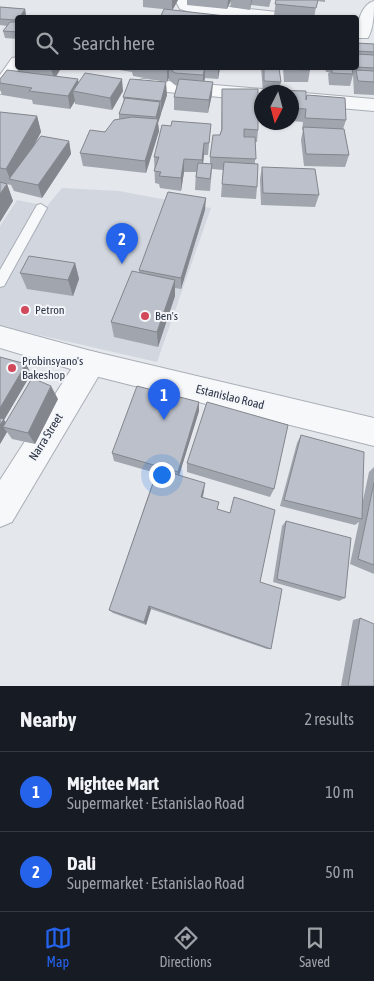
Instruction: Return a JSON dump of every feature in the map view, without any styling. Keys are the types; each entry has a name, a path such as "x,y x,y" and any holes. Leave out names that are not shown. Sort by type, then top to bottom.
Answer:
{"street":[{"path":"183,0 186,6 192,8 258,15"},
{"path":"362,34 374,6"},
{"path":"0,88 15,66"},
{"path":"143,85 254,94"},
{"path":"299,99 374,105"},
{"name":"Estanislao Road","path":"0,337 91,363 374,432"},
{"name":"Narra Street","path":"0,510 91,363"}],"lane":[{"path":"0,282 41,208"}],"shaded area":[{"path":"62,188 119,191 211,208 157,362 0,326 0,226 17,200 47,206"}],"building":[{"path":"276,0 318,0 316,8 275,4"},
{"path":"0,7 25,9 21,15 15,15 15,20 0,19"},
{"path":"164,9 216,15 161,15"},
{"path":"10,22 15,22 15,32 3,31"},
{"path":"359,43 374,44 374,52 359,51"},
{"path":"359,54 374,55 374,68 359,67"},
{"path":"7,70 78,79 68,96 29,91 32,88 0,83 0,79"},
{"path":"171,70 204,70 203,75 175,73"},
{"path":"264,70 279,70 281,82 264,81"},
{"path":"332,70 352,70 353,74 332,73"},
{"path":"356,70 374,71 374,82 358,81"},
{"path":"85,73 122,79 110,98 73,91"},
{"path":"130,79 166,82 161,101 123,97"},
{"path":"179,79 213,82 209,100 174,97"},
{"path":"222,89 254,89 254,130 244,129 244,137 255,137 256,159 210,157 213,135 220,135 222,129"},
{"path":"299,91 306,91 306,100 307,95 345,98 346,120 305,118 306,109 299,108"},
{"path":"125,98 160,102 156,117 119,114"},
{"path":"0,112 37,116 6,169 0,168"},
{"path":"132,117 158,119 145,161 80,153 90,130 105,132 114,120"},
{"path":"172,121 211,124 209,143 204,143 202,160 184,159 181,178 159,176 161,172 154,171 159,157 154,157 162,125 171,126"},
{"path":"303,127 344,129 349,155 306,154"},
{"path":"41,136 69,141 38,185 9,179"},
{"path":"224,162 258,164 257,187 222,184"},
{"path":"198,163 212,164 210,179 196,177"},
{"path":"262,167 315,169 319,195 263,193"},
{"path":"0,182 7,184 0,194"},
{"path":"168,192 206,198 181,278 139,270"},
{"path":"29,256 75,263 68,280 20,273"},
{"path":"132,271 175,280 157,332 111,322"},
{"path":"0,357 26,364 0,408"},
{"path":"32,378 51,386 28,433 3,427"},
{"path":"137,386 199,402 178,472 112,453"},
{"path":"207,402 288,425 274,489 187,463"},
{"path":"301,435 364,452 362,519 284,500"},
{"path":"158,469 205,483 201,497 219,502 217,509 230,513 234,497 275,510 260,582 282,589 271,649 149,606 144,622 109,610"},
{"path":"374,483 374,565 358,559"},
{"path":"286,521 351,538 345,598 277,579"},
{"path":"360,618 374,624 374,686 348,686"}],"place":[{"name":"Dali","path":"122,264"},
{"name":"Petron","path":"25,310"},
{"name":"Ben's","path":"145,316"},
{"name":"Probinsyano's Bakeshop","path":"12,368"},
{"name":"Mightee Mart","path":"164,420"}]}
